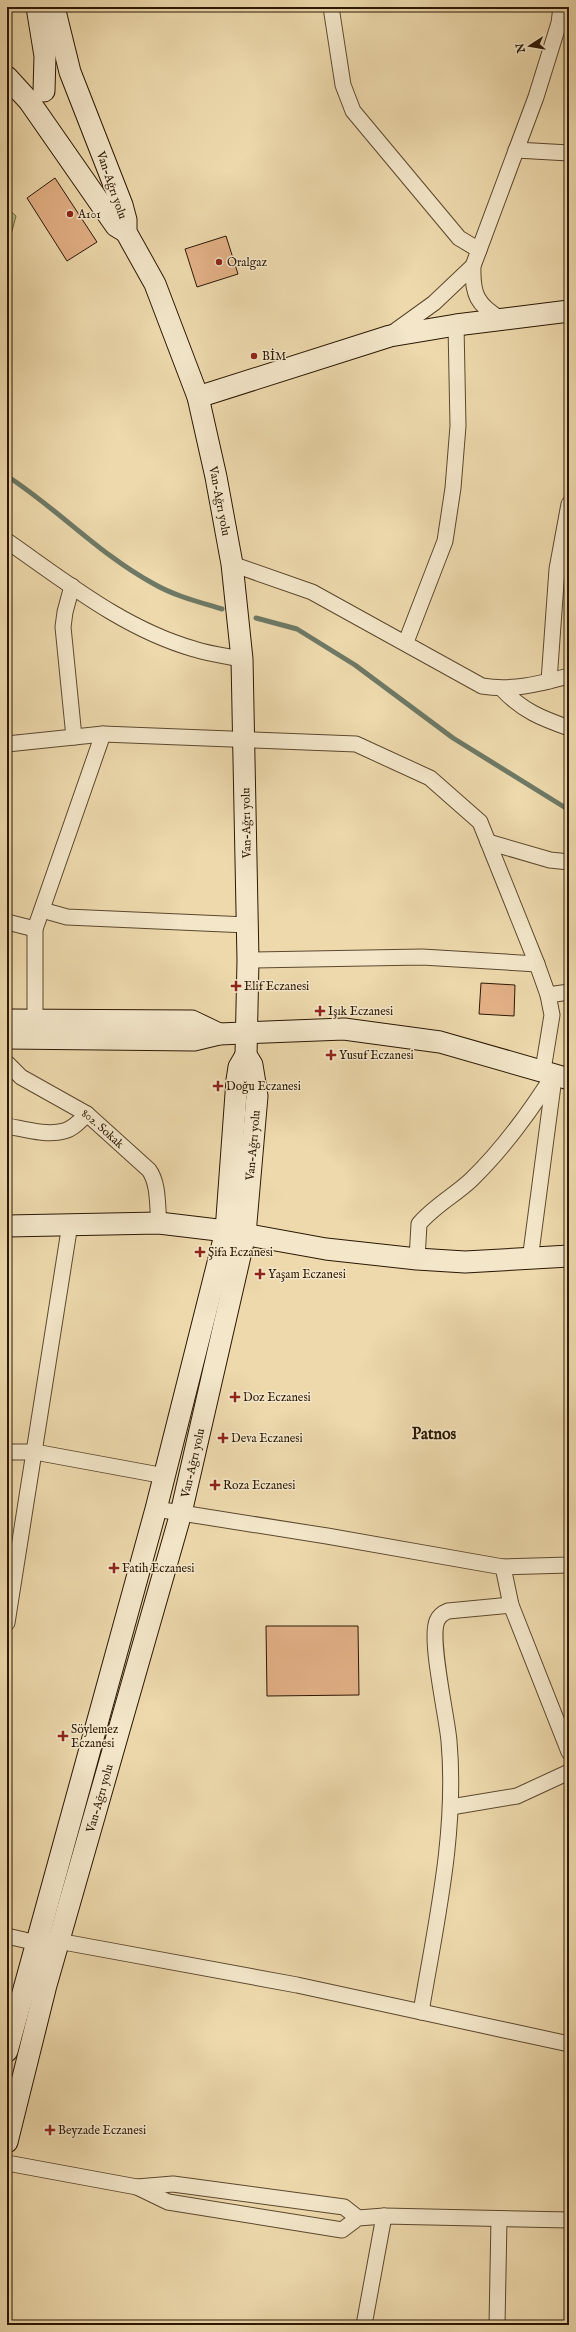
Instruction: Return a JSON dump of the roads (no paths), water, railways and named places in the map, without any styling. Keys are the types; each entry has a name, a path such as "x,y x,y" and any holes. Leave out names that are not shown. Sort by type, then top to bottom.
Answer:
{"main road":[{"path":"36,96 46,56 37,7"},
{"name":"Van-Ağrı yolu","path":"7,2142 58,1941 181,1513 235,1232 257,1096 252,1065 246,1055 248,960 242,659 232,564 216,477 198,397 155,284 126,232 126,220 122,205 70,72 54,7"},
{"path":"7,77 36,96 116,226 126,232"},
{"path":"36,96 77,91"},
{"path":"198,397 390,336 456,324 569,311"},
{"path":"7,1020 33,1029"},
{"path":"7,1038 33,1029 192,1021 219,1034 344,1029 440,1042 555,1074"},
{"path":"7,1226 159,1223 235,1232 326,1249 417,1259 465,1262 530,1260 569,1256"},
{"path":"7,2051 156,1508 235,1232"}],"street":[{"path":"331,7 343,85 353,111 459,238 478,250"},
{"path":"501,319 488,311 476,296 472,282 473,266 536,97 559,23 561,7"},
{"path":"516,150 569,153"},
{"path":"390,336 434,303 473,266"},
{"path":"406,642 445,541 453,488 458,426 456,324"},
{"path":"549,681 557,569 569,504"},
{"path":"7,541 118,617 155,635 194,650 242,659"},
{"path":"232,564 312,592 406,642 482,686 502,689 526,687 549,681 568,680"},
{"path":"72,586 63,627 74,738"},
{"path":"502,689 516,704 539,718 569,728"},
{"path":"33,1029 35,929 103,734"},
{"path":"7,744 103,734 356,744 430,778 480,822 548,995 552,1014 555,1074 530,1260"},
{"path":"488,842 550,860 569,862"},
{"path":"42,910 67,917 247,925"},
{"path":"7,922 35,929"},
{"path":"248,960 422,957 536,964"},
{"path":"548,995 569,992"},
{"name":"802. Sokak","path":"7,1063 21,1077 87,1114 153,1175 159,1223"},
{"path":"417,1259 419,1224 470,1181 494,1156 528,1115 555,1074"},
{"path":"7,1126 40,1131 64,1131 77,1124 87,1114"},
{"path":"7,1623 70,1224"},
{"path":"7,1452 35,1452 165,1476"},
{"path":"156,1508 503,1567 569,1565"},
{"path":"503,1567 511,1605 569,1752"},
{"path":"421,2012 448,1847 451,1807 451,1765 446,1714 439,1677 436,1626 437,1620 448,1611 511,1605"},
{"path":"451,1807 517,1796 569,1772"},
{"path":"7,1936 37,1943 58,1941 297,1985 569,2044"},
{"path":"7,2163 137,2187 173,2184 344,2207 358,2218"},
{"path":"137,2187 168,2202 342,2230 358,2218 384,2216 569,2220"},
{"path":"364,2325 384,2216"},
{"path":"497,2325 499,2219"}],"waterway":[{"path":"7,476 26,489 115,560 134,572 170,592 222,609"},
{"path":"256,618 297,629 355,665 453,738 569,810"}],"place":[{"name":"A101","path":"70,214"},
{"name":"Oralgaz","path":"219,262"},
{"name":"BİM","path":"254,356"},
{"name":"Elif Eczanesi","path":"236,986"},
{"name":"Işık Eczanesi","path":"320,1011"},
{"name":"Yusuf Eczanesi","path":"331,1055"},
{"name":"Doğu Eczanesi","path":"218,1086"},
{"name":"Şifa Eczanesi","path":"200,1252"},
{"name":"Yaşam Eczanesi","path":"260,1274"},
{"name":"Doz Eczanesi","path":"235,1397"},
{"name":"Deva Eczanesi","path":"223,1438"},
{"name":"Roza Eczanesi","path":"215,1485"},
{"name":"Fatih Eczanesi","path":"114,1568"},
{"name":"Söylemez Eczanesi","path":"63,1736"},
{"name":"Beyzade Eczanesi","path":"50,2130"}],"district":[{"name":"Patnos","path":"434,1433"}]}
